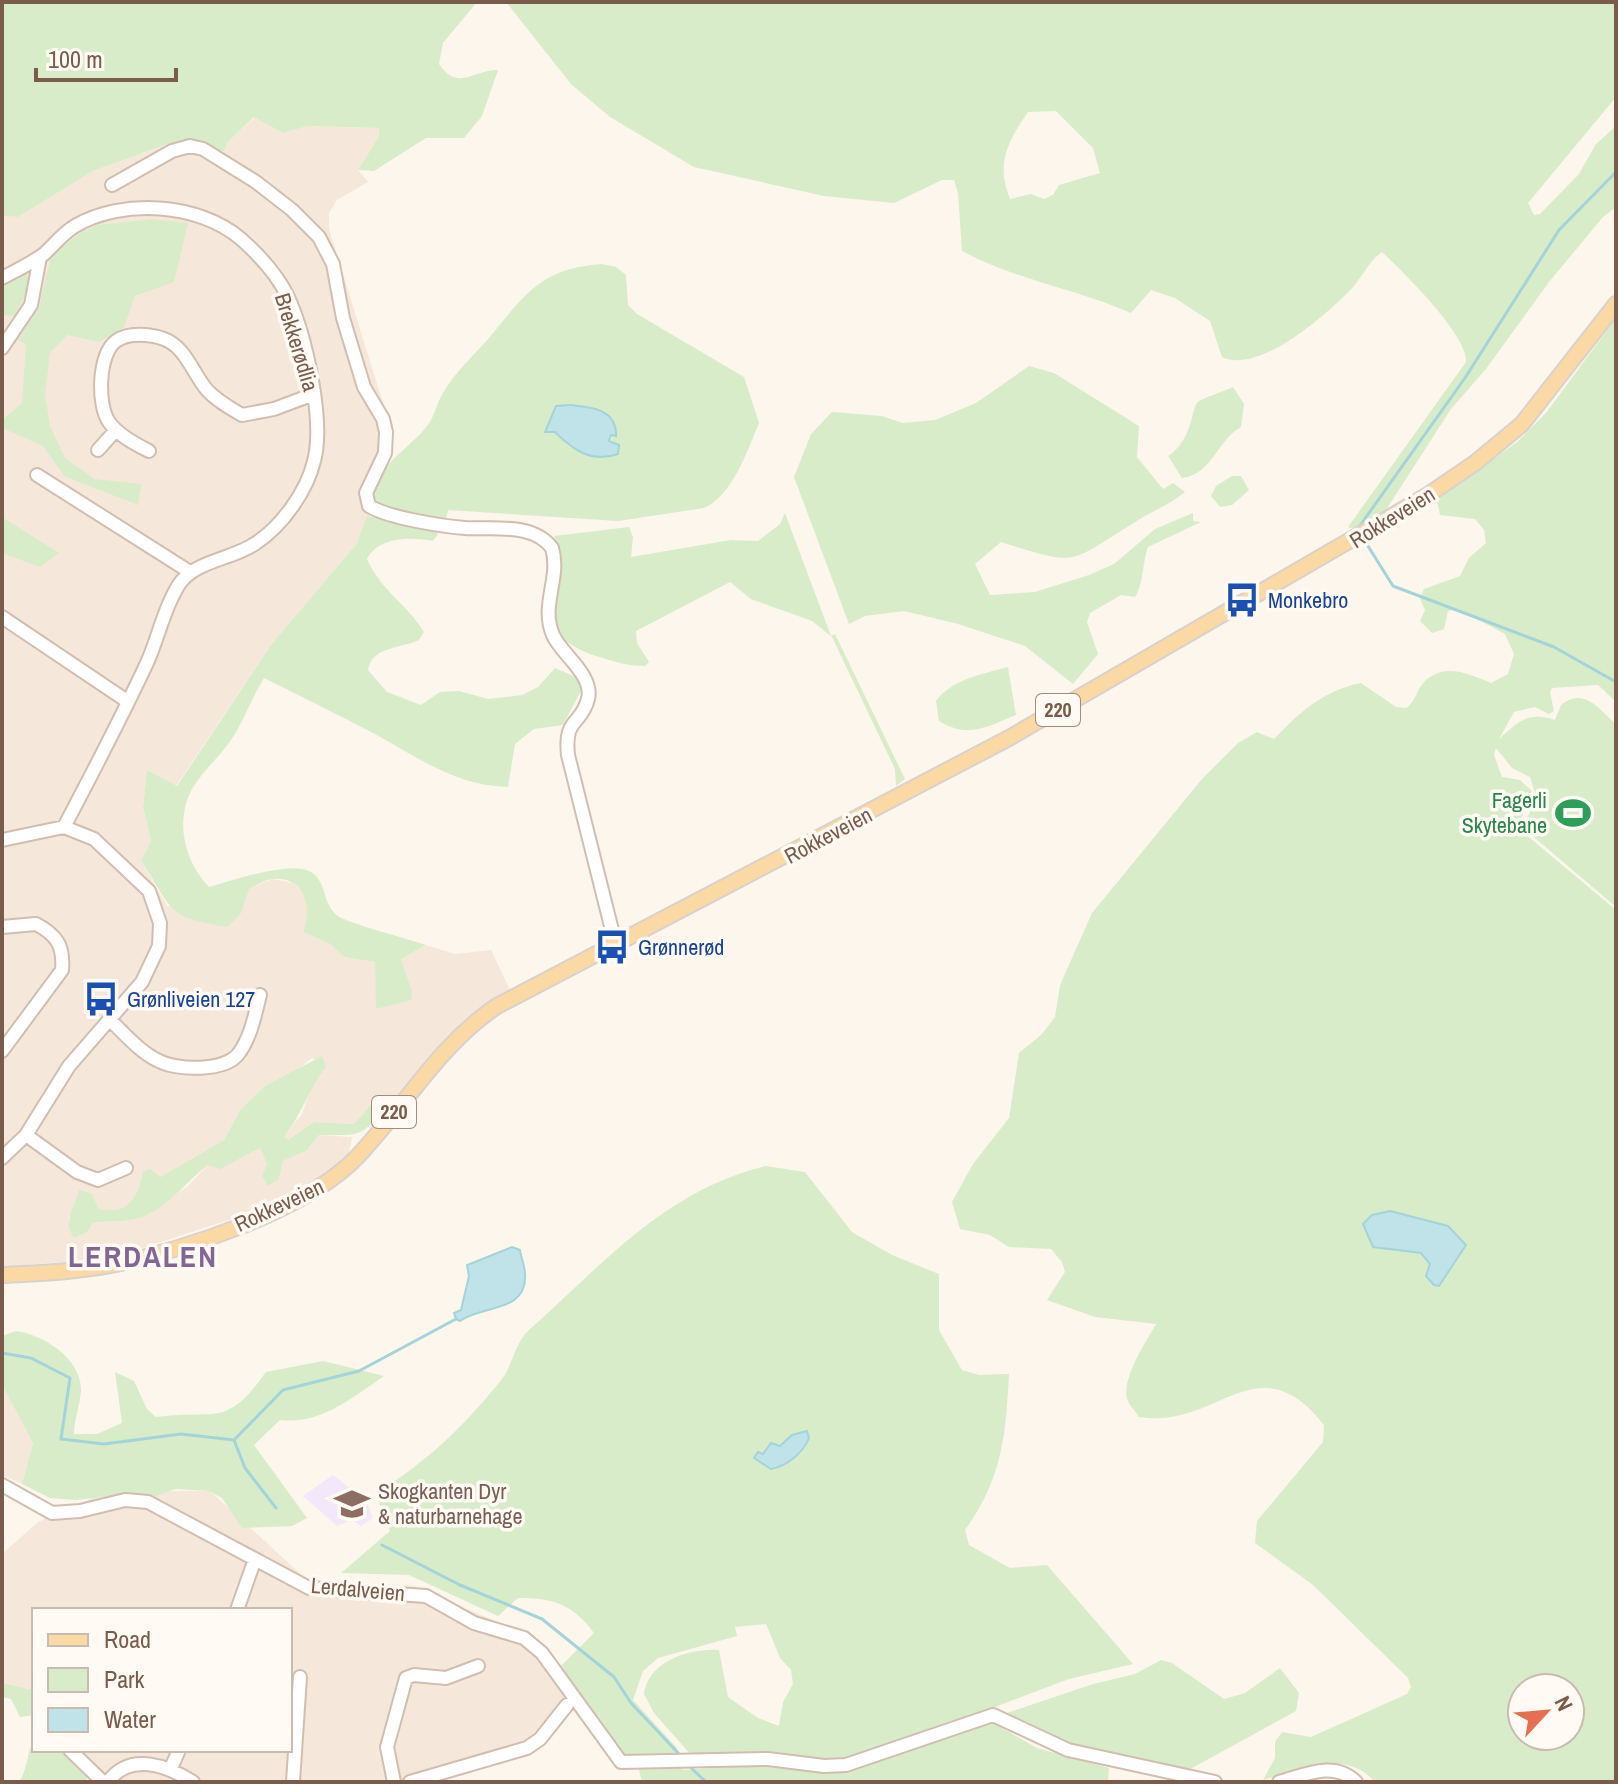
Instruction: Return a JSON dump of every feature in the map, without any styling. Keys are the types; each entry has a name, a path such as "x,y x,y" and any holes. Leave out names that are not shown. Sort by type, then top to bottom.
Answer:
{"main road":[{"name":"Rokkeveien","path":"2,1275 92,1268 130,1260 231,1228 296,1202 330,1182 357,1157 466,1028 497,1006 1009,738 1363,535 1464,471 1511,435 1554,387 1616,304"}],"street":[{"path":"112,185 172,151 190,146 221,158 292,210 319,237 333,264 343,318 364,387 383,419 385,453 366,493 369,506 384,513 463,528 531,532 552,548 555,570 548,621 554,638 588,683 589,698 569,727 568,755 616,946"},
{"name":"Brekkerødlia","path":"2,278 40,257 73,227 98,215 145,208 180,212 219,225 258,254 288,297 314,394 318,428 315,458 307,482 296,500 257,543 190,572"},
{"path":"2,348 31,305 40,257"},
{"path":"149,451 116,430 101,404 102,375 109,348 117,340 134,334 162,337 173,343 206,389 242,415 274,409 314,394"},
{"path":"98,450 116,430"},
{"path":"37,475 190,572 178,585 158,639 64,827"},
{"path":"2,617 127,701"},
{"path":"2,840 64,827 94,839 149,891 158,911 159,946 142,982 69,1066 26,1135 2,1158"},
{"path":"2,927 36,924 60,942 63,955 62,970 2,1051"},
{"path":"110,1020 162,1063 211,1066 228,1063 245,1045 260,995"},
{"path":"26,1135 77,1172 98,1180 126,1168"},
{"name":"Lerdalveien","path":"2,1485 52,1513 80,1511 125,1500 148,1502 315,1590 410,1593 435,1599 474,1623 532,1644 570,1700 621,1762 768,1759 824,1766 846,1765 993,1715 1027,1734 1068,1750 1215,1782"},
{"path":"238,1608 255,1559"},
{"path":"394,1782 387,1747 406,1678 414,1675 446,1678 478,1666"},
{"path":"293,1782 300,1677"},
{"path":"410,1782 527,1748 540,1739 570,1700"},
{"path":"72,1752 105,1782 112,1775 132,1766 163,1765 193,1782"},
{"path":"171,1768 178,1752"},
{"path":"1279,1782 1323,1770 1340,1771 1356,1782"}],"shaded area":[{"path":"255,117 283,133 308,126 379,128 379,136 358,170 368,182 337,200 329,213 329,229 388,419 388,462 373,492 374,503 357,543 271,645 176,786 147,770 143,807 151,841 141,861 167,906 241,913 248,889 272,879 293,883 305,894 309,916 303,932 330,944 344,957 375,962 377,1009 412,991 401,959 426,945 455,954 491,950 510,990 446,1039 393,1100 377,1098 354,1124 314,1122 288,1140 283,1137 302,1114 311,1088 326,1067 312,1058 291,1075 265,1086 240,1110 224,1140 160,1177 126,1207 112,1212 97,1208 74,1210 68,1219 87,1232 93,1223 132,1220 187,1187 208,1165 260,1148 279,1179 283,1161 306,1151 319,1135 352,1137 349,1152 328,1173 294,1192 254,1212 111,1258 2,1267 2,216 18,217 93,171 170,143 200,144 222,154 228,142"},
{"path":"2,1385 33,1443 22,1484 2,1475"},
{"path":"333,1475 366,1501 373,1518 361,1526 352,1520 337,1526 303,1496"},
{"path":"109,1491 210,1491 306,1579 415,1586 495,1621 575,1689 522,1746 400,1782 90,1782 92,1778 69,1752 292,1752 292,1608 32,1608 32,1690 2,1683 2,1554 38,1522"}],"green space":[{"path":"2,2 477,2 443,43 439,64 453,77 459,78 498,70 482,116 464,138 426,138 374,171 358,170 379,136 379,128 308,126 283,133 254,117 228,142 222,154 200,144 170,143 93,171 18,217 2,216"},
{"path":"506,2 1616,2 1616,97 1528,203 1534,215 1540,214 1579,174 1596,144 1616,126 1616,207 1603,217 1549,282 1486,369 1451,409 1384,513 1358,531 1348,527 1466,362 1464,350 1446,321 1382,252 1328,311 1292,338 1255,357 1237,360 1222,357 1210,321 1175,298 1151,290 1131,313 1003,270 962,251 958,193 954,180 942,180 894,203 824,196 694,167 610,117 571,84","holes":["1056,111 1093,148 1100,173 1059,185 1053,195 1044,199 1031,194 1010,199 1004,175 1006,154 1028,112"]},
{"path":"152,219 188,223 174,282 135,296 124,327 99,342 67,335 50,353 45,394 50,426 65,458 95,479 141,484 138,505 64,476 43,446 2,428 2,420 22,403 26,344 18,340 39,308 51,257 77,235 97,225"},
{"path":"602,264 616,267 626,275 628,305 637,314 744,377 759,423 738,471 723,493 704,508 618,521 448,510 446,519 381,508 374,503 378,479 384,469 427,426 454,377 517,304 552,276 582,266","holes":["555,432 611,435 612,445 570,447"]},
{"path":"31,273 31,285 14,316 2,315 2,285"},
{"path":"1616,318 1616,702 1598,685 1552,688 1554,711 1549,714 1535,707 1514,712 1499,739 1524,720 1537,717 1555,720 1561,705 1577,698 1597,706 1616,724 1616,907 1522,827 1537,799 1530,777 1512,768 1496,748 1494,755 1502,777 1520,780 1532,791 1518,828 1616,910 1616,1782 1375,1782 1350,1766 1336,1764 1306,1767 1263,1780 1275,1758 1275,1742 1282,1732 1311,1737 1407,1694 1411,1687 1408,1678 1313,1585 1255,1543 1257,1521 1323,1442 1324,1425 1300,1401 1278,1390 1257,1389 1167,1418 1139,1417 1128,1401 1127,1383 1135,1361 1156,1324 1095,1317 1047,1300 1065,1272 1062,1262 1051,1249 1009,1247 990,1235 960,1229 952,1202 973,1164 1009,1118 1019,1053 1041,1035 1055,1017 1060,985 1092,913 1202,779 1238,743 1257,732 1274,739 1313,704 1348,686 1361,683 1396,707 1406,708 1424,682 1440,672 1457,672 1491,683 1508,674 1514,654 1505,634 1458,609 1448,611 1444,629 1432,633 1420,621 1425,610 1420,599 1424,589 1460,576 1469,558 1486,543 1484,530 1475,519 1440,515 1437,500 1517,442 1546,413"},
{"path":"1029,366 1054,373 1139,426 1137,457 1163,489 1173,483 1185,492 1097,546 1073,557 1046,555 1001,542 975,564 990,595 1035,592 1089,575 1114,564 1155,529 1193,513 1193,521 1201,522 1148,547 1135,597 1121,595 1090,613 1087,622 1098,654 1073,684 1025,646 958,624 904,611 865,616 849,624 794,477 811,434 832,412 882,416 903,423 935,420 976,403"},
{"path":"1233,387 1244,404 1241,427 1226,440 1208,464 1182,478 1168,456 1183,441 1196,405"},
{"path":"1232,476 1241,476 1249,490 1232,505 1220,507 1211,496 1216,486"},
{"path":"785,513 831,636 835,634 905,779 896,786 895,769 832,637 812,621 751,599 730,582 636,631 637,643 649,662 645,666 596,656 573,646 561,634 556,621 560,555 554,536 629,527 633,537 631,557 731,540 758,541 780,524"},
{"path":"367,516 433,527 438,534 433,541 406,539 387,542 372,551 367,559 380,580 424,632 419,640 381,652 371,662 368,670 387,692 421,705 440,692 459,691 488,699 522,695 538,687 555,668 576,677 582,689 563,725 534,729 515,744 508,787 471,782 438,769 264,678 233,737 195,784 186,803 183,829 194,866 209,887 280,869 307,870 319,880 330,907 338,916 426,945 401,959 412,991 411,1000 376,1009 375,962 344,957 330,944 303,932 307,913 304,895 292,883 272,879 249,889 241,913 228,927 192,919 173,909 141,861 151,841 143,807 147,770 177,786 271,645 357,543"},
{"path":"2,517 59,553 40,567 2,553"},
{"path":"1008,667 1016,715 986,727 968,730 939,721 936,701 950,687"},
{"path":"322,1056 326,1067 284,1137 288,1140 314,1122 354,1124 377,1098 387,1099 367,1128 353,1134 319,1135 306,1151 283,1161 279,1179 268,1186 262,1176 267,1164 260,1148 220,1169 208,1165 153,1212 131,1220 93,1223 87,1232 74,1238 69,1220 79,1190 92,1194 98,1208 117,1210 124,1207 138,1190 143,1172 150,1169 160,1177 224,1140 240,1110 265,1086"},
{"path":"766,1166 805,1172 852,1232 892,1255 939,1274 939,1330 962,1370 979,1375 1009,1374 1000,1456 987,1493 965,1530 969,1545 1010,1568 1047,1565 1133,1664 1069,1679 855,1760 822,1761 750,1752 692,1756 654,1713 644,1694 653,1673 662,1665 684,1654 719,1650 728,1697 758,1718 779,1726 783,1702 793,1684 791,1670 780,1658 766,1624 735,1627 737,1636 658,1658 643,1671 633,1700 677,1748 677,1754 674,1757 629,1756 621,1752 561,1666 594,1633 570,1609 552,1601 518,1598 498,1616 409,1575 341,1573 390,1531 376,1494 428,1456 472,1414 502,1379 528,1331 609,1256 666,1211 730,1177"},
{"path":"16,1331 49,1343 75,1369 81,1391 74,1434 97,1434 122,1423 115,1372 134,1381 147,1409 156,1417 219,1413 240,1402 266,1372 323,1361 384,1376 348,1401 322,1414 280,1420 254,1445 307,1518 292,1526 242,1528 222,1498 209,1491 175,1489 154,1497 130,1494 76,1500 50,1498 22,1484 33,1443 2,1385 2,1336"},
{"path":"1161,1660 1172,1663 1224,1699 1245,1693 1280,1668 1299,1693 1296,1711 1192,1768 1181,1770 1066,1743 1004,1714 1093,1684 1135,1674"},
{"path":"2,1683 32,1690 32,1715 20,1717 11,1699 2,1697"},
{"path":"993,1723 1037,1748 1109,1768 1108,1782 642,1782 638,1766 675,1766 684,1770 746,1766 853,1769"},
{"path":"32,1744 32,1752 66,1752 87,1777 86,1782 19,1782"}],"water":[{"path":"570,405 601,411 612,420 616,436 611,435 609,441 619,445 618,454 600,457 584,454 555,432 545,432 556,406"},
{"path":"1390,1211 1448,1226 1466,1245 1439,1286 1426,1276 1430,1264 1421,1253 1373,1247 1363,1224 1372,1215"},
{"path":"512,1247 520,1250 525,1271 524,1287 519,1296 502,1306 460,1321 456,1319 454,1313 461,1310 469,1276 467,1265"},
{"path":"807,1431 809,1438 803,1449 783,1465 771,1469 754,1458 758,1452 763,1454 771,1443 780,1446 792,1435"}],"waterway":[{"path":"1359,527 1465,378 1559,230 1616,172"},
{"path":"1363,538 1393,586 1554,647 1616,682"},
{"path":"235,1439 283,1390 359,1371 456,1319"},
{"path":"2,1353 31,1358 70,1378 61,1439 104,1444 181,1434 234,1440 245,1468 276,1508"},
{"path":"382,1545 460,1585 542,1619 614,1677 631,1703 681,1756"},
{"path":"688,1765 706,1782"}],"place":[{"name":"Monkebro","path":"1242,600"},
{"name":"Fagerli Skytebane","path":"1573,813"},
{"name":"Grønnerød","path":"612,947"},
{"name":"Grønliveien 127","path":"101,999"},
{"name":"Skogkanten Dyr & naturbarnehage","path":"352,1504"}],"district":[{"name":"LERDALEN","path":"143,1257"}]}
